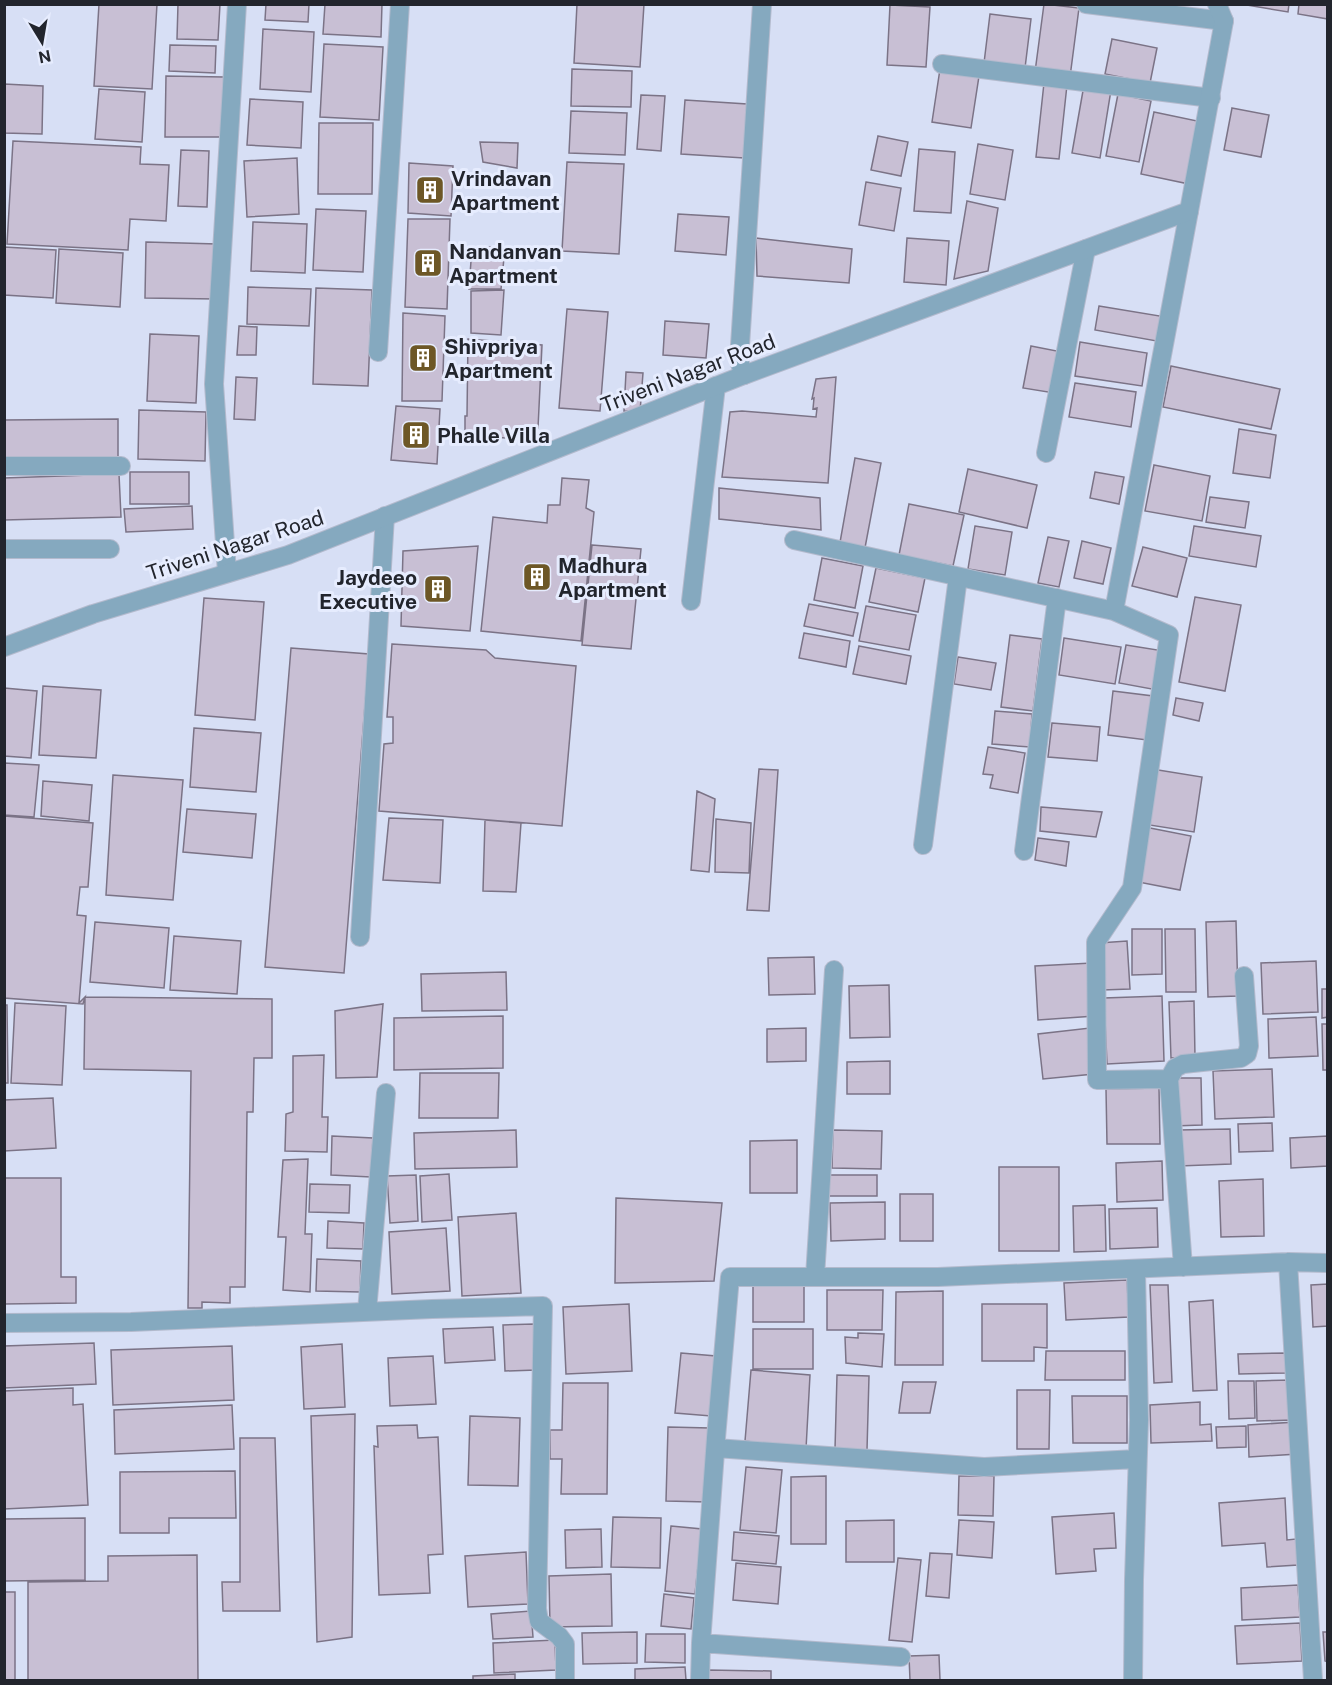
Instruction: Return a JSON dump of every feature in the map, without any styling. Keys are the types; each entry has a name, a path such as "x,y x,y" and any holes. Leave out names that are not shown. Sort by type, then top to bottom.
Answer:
{"street":[{"path":"227,573 214,384 237,4"},
{"path":"378,352 400,4"},
{"path":"744,375 739,361 762,4"},
{"path":"1086,4 1220,13 1211,98 1114,612"},
{"path":"942,64 1211,98"},
{"name":"Triveni Nagar Road","path":"4,647 93,614 288,555 744,375 1189,211"},
{"path":"1046,453 1086,249"},
{"path":"691,601 716,386"},
{"path":"4,466 121,466"},
{"path":"360,936 385,516"},
{"path":"794,540 1114,612 1169,635 1132,888 1096,942 1097,1080 1169,1079"},
{"path":"4,549 110,549"},
{"path":"923,845 958,577"},
{"path":"1024,851 1057,598"},
{"path":"815,1277 834,970"},
{"path":"1183,1267 1169,1079 1176,1068 1183,1064 1241,1058 1247,1054 1249,1046 1244,976"},
{"path":"367,1311 386,1093"},
{"path":"1288,1262 1313,1680"},
{"path":"700,1680 730,1277 938,1277 1288,1262 1328,1263"},
{"path":"1133,1680 1139,1420 1136,1270"},
{"path":"4,1323 131,1322 367,1311 543,1306 537,1609 539,1622 559,1636 565,1644 565,1680"},
{"path":"716,1448 984,1467 1137,1459"},
{"path":"701,1643 901,1657"}],"building":[{"path":"99,4 157,4 152,89 94,86"},
{"path":"178,4 220,4 218,40 177,39"},
{"path":"266,4 309,4 308,22 265,20"},
{"path":"325,4 382,4 381,37 323,34"},
{"path":"577,4 644,4 640,67 574,63"},
{"path":"1044,4 1079,8 1070,77 1035,72"},
{"path":"1241,4 1289,4 1288,12"},
{"path":"1299,4 1328,4 1328,19 1298,14"},
{"path":"890,5 930,7 926,67 887,65"},
{"path":"990,14 1031,19 1025,68 984,63"},
{"path":"263,29 314,32 311,92 260,89"},
{"path":"1112,39 1157,48 1150,83 1105,74"},
{"path":"324,44 383,47 379,120 320,117"},
{"path":"170,45 216,46 215,73 169,71"},
{"path":"572,69 632,71 631,107 571,106"},
{"path":"940,69 979,76 971,128 932,122"},
{"path":"166,76 224,77 223,137 165,137"},
{"path":"1044,83 1067,85 1059,159 1036,157"},
{"path":"4,84 43,86 42,134 4,133"},
{"path":"1084,85 1111,90 1100,158 1072,153"},
{"path":"99,89 145,92 142,142 95,139"},
{"path":"1118,94 1151,101 1139,162 1106,156"},
{"path":"641,95 665,96 661,151 637,149"},
{"path":"250,99 303,102 301,148 247,145"},
{"path":"685,100 747,104 744,158 681,154"},
{"path":"1232,108 1269,115 1261,157 1224,150"},
{"path":"571,111 627,113 625,155 569,153"},
{"path":"1154,112 1202,122 1189,184 1141,174"},
{"path":"319,123 373,123 372,194 318,194"},
{"path":"878,136 908,142 901,176 871,170"},
{"path":"13,141 141,147 140,164 169,165 166,221 130,219 128,250 7,244"},
{"path":"480,142 518,143 517,168 483,162"},
{"path":"978,144 1013,150 1005,200 970,194"},
{"path":"919,149 955,152 951,213 914,211"},
{"path":"181,150 209,151 207,207 178,206"},
{"path":"297,158 299,214 247,217 244,161"},
{"path":"567,162 624,164 619,254 562,251"},
{"name":"Vrindavan Apartment","path":"409,163 453,166 451,216 408,213"},
{"path":"866,182 901,188 894,231 859,225"},
{"path":"967,201 998,208 988,271 954,279"},
{"path":"316,209 366,211 363,272 313,270"},
{"path":"678,214 729,217 726,255 675,251"},
{"name":"Nandanvan Apartment","path":"408,219 450,219 447,309 405,307"},
{"path":"253,222 307,224 305,273 251,271"},
{"path":"756,238 852,249 849,283 757,276"},
{"path":"907,238 949,241 946,285 904,282"},
{"path":"146,242 217,244 216,299 145,298"},
{"path":"4,247 56,250 53,298 4,295"},
{"path":"472,247 505,247 501,289 469,289"},
{"path":"59,249 123,253 120,307 56,303"},
{"path":"248,287 311,289 309,326 247,324"},
{"path":"316,288 372,290 368,386 313,384"},
{"path":"504,290 501,335 471,333 471,291"},
{"path":"1099,306 1166,317 1162,342 1095,330"},
{"path":"567,309 608,312 600,411 559,408"},
{"name":"Shivpriya Apartment","path":"403,313 445,316 442,401 402,401"},
{"path":"665,321 709,324 706,358 663,355"},
{"path":"239,326 257,327 256,355 237,355"},
{"path":"150,334 199,336 196,403 147,401"},
{"path":"468,339 542,345 538,428 522,426 519,432 506,432 506,438 492,437 493,441 465,441"},
{"path":"1080,342 1147,353 1142,386 1075,376"},
{"path":"1031,346 1062,352 1054,393 1023,388"},
{"path":"1171,366 1280,389 1271,429 1163,407"},
{"path":"626,372 643,373 640,412 624,411"},
{"path":"236,377 257,378 255,420 234,419"},
{"path":"836,377 828,483 722,477 730,412 816,417 817,408 813,409 814,398 812,399 816,379"},
{"path":"1075,383 1136,392 1131,427 1069,417"},
{"name":"Phalle Villa","path":"396,406 440,409 437,464 391,460"},
{"path":"139,410 206,412 205,461 138,459"},
{"path":"118,419 118,457 4,458 4,420"},
{"path":"1239,429 1276,435 1270,478 1233,473"},
{"path":"855,458 881,463 864,553 839,548"},
{"path":"1154,465 1210,476 1202,521 1145,511"},
{"path":"968,469 1037,485 1027,528 959,512"},
{"path":"130,472 189,472 189,504 130,504"},
{"path":"1095,472 1124,477 1119,504 1090,498"},
{"path":"119,474 121,517 4,520 4,478"},
{"name":"Madhura Apartment","path":"562,478 589,480 586,508 594,512 581,641 481,631 493,517 547,523 548,505 560,505"},
{"path":"719,488 820,498 821,530 719,519"},
{"path":"1210,497 1249,502 1245,528 1206,522"},
{"path":"909,504 964,515 953,566 899,555"},
{"path":"192,506 193,529 126,532 124,509"},
{"path":"975,526 1012,532 1005,575 968,569"},
{"path":"1194,526 1261,536 1256,567 1189,556"},
{"path":"1048,537 1069,541 1059,587 1038,583"},
{"path":"1082,541 1111,548 1103,584 1074,578"},
{"path":"592,545 641,549 631,649 582,645"},
{"name":"Jaydeeo Executive","path":"478,546 470,631 401,626 403,551"},
{"path":"1143,547 1187,558 1177,597 1132,586"},
{"path":"822,558 863,566 855,608 814,600"},
{"path":"876,568 925,578 918,612 869,602"},
{"path":"1195,597 1241,605 1225,691 1179,682"},
{"path":"204,598 264,602 255,720 195,715"},
{"path":"809,604 858,613 853,636 804,626"},
{"path":"866,606 916,615 909,650 859,641"},
{"path":"804,633 850,641 846,667 799,658"},
{"path":"1010,635 1042,639 1033,711 1001,707"},
{"path":"1064,638 1121,647 1115,684 1059,675"},
{"path":"392,644 486,650 495,658 576,666 562,826 379,811 384,744 393,743 393,717 387,717"},
{"path":"1126,645 1164,651 1157,690 1119,683"},
{"path":"859,646 911,656 906,684 853,674"},
{"path":"291,648 369,654 344,973 265,967"},
{"path":"958,657 996,663 991,690 954,684"},
{"path":"43,686 101,690 96,758 39,755"},
{"path":"4,688 37,691 31,758 4,756"},
{"path":"1113,691 1153,696 1147,740 1108,735"},
{"path":"1176,698 1203,703 1199,721 1173,715"},
{"path":"995,711 1032,714 1030,747 992,744"},
{"path":"1052,723 1100,727 1097,761 1048,757"},
{"path":"194,728 261,733 256,792 190,787"},
{"path":"988,747 1025,753 1018,793 990,788 993,775 983,774"},
{"path":"4,763 39,765 34,817 4,815"},
{"path":"759,769 778,770 769,911 747,910"},
{"path":"1152,769 1202,777 1194,832 1143,824"},
{"path":"113,775 183,780 173,900 106,895"},
{"path":"43,781 92,785 89,821 41,816"},
{"path":"697,791 715,799 709,872 691,870"},
{"path":"1041,807 1102,812 1096,837 1040,831"},
{"path":"187,809 256,814 252,858 183,852"},
{"path":"4,816 93,823 88,887 80,887 77,915 86,916 79,1003 85,997 83,1004 4,998"},
{"path":"389,818 443,820 440,883 383,880"},
{"path":"716,819 751,823 749,873 715,872"},
{"path":"485,820 521,823 516,892 483,891"},
{"path":"1145,827 1191,836 1180,890 1133,881"},
{"path":"1038,838 1069,842 1066,866 1035,860"},
{"path":"1236,921 1238,996 1208,997 1206,922"},
{"path":"95,922 169,928 164,988 90,982"},
{"path":"1132,929 1162,929 1162,974 1132,975"},
{"path":"1165,929 1195,929 1196,992 1166,992"},
{"path":"174,936 241,941 237,994 170,990"},
{"path":"1127,941 1130,989 1102,990 1099,943"},
{"path":"814,957 815,994 769,995 768,958"},
{"path":"1316,961 1318,1012 1263,1014 1261,963"},
{"path":"1092,963 1095,1016 1038,1020 1035,966"},
{"path":"506,972 507,1010 422,1011 421,974"},
{"path":"889,985 890,1037 850,1038 849,986"},
{"path":"1322,989 1328,989 1328,1017 1322,1018"},
{"path":"1162,996 1164,1061 1107,1064 1104,998"},
{"path":"85,997 272,999 272,1058 254,1058 253,1112 247,1112 245,1287 230,1287 230,1303 202,1302 202,1308 188,1308 191,1071 84,1069"},
{"path":"1194,1001 1195,1057 1171,1058 1169,1002"},
{"path":"15,1003 66,1006 62,1085 11,1083"},
{"path":"383,1004 377,1077 336,1078 335,1011"},
{"path":"4,1005 7,1005 8,1083 4,1083"},
{"path":"503,1016 503,1068 394,1070 394,1018"},
{"path":"1316,1017 1318,1056 1269,1058 1268,1019"},
{"path":"1322,1024 1328,1024 1328,1070 1323,1070"},
{"path":"806,1028 806,1061 767,1062 767,1029"},
{"path":"1090,1028 1094,1074 1043,1079 1038,1034"},
{"path":"324,1055 322,1117 328,1117 327,1152 285,1151 286,1114 293,1112 293,1056"},
{"path":"890,1061 890,1094 847,1094 847,1062"},
{"path":"1272,1069 1274,1117 1215,1119 1213,1071"},
{"path":"420,1073 499,1073 498,1118 419,1118"},
{"path":"1172,1078 1201,1078 1202,1125 1173,1126"},
{"path":"1159,1088 1160,1144 1107,1144 1106,1089"},
{"path":"53,1098 56,1148 4,1151 4,1100"},
{"path":"1272,1123 1273,1151 1239,1152 1238,1124"},
{"path":"1230,1129 1231,1164 1179,1166 1178,1130"},
{"path":"516,1130 517,1167 415,1169 414,1133"},
{"path":"833,1130 882,1131 881,1169 832,1168"},
{"path":"332,1136 373,1138 371,1177 331,1175"},
{"path":"1328,1136 1328,1166 1291,1168 1290,1138"},
{"path":"797,1140 797,1193 750,1193 750,1141"},
{"path":"308,1159 305,1234 312,1234 310,1292 283,1290 286,1237 278,1237 283,1160"},
{"path":"1162,1161 1163,1200 1117,1202 1116,1163"},
{"path":"999,1167 1059,1167 1059,1251 999,1251"},
{"path":"449,1174 452,1220 422,1222 420,1176"},
{"path":"416,1175 418,1221 390,1223 387,1176"},
{"path":"826,1175 877,1175 877,1196 826,1196"},
{"path":"4,1178 61,1178 61,1277 76,1277 76,1303 4,1304"},
{"path":"1263,1179 1264,1236 1221,1237 1219,1181"},
{"path":"310,1184 350,1185 349,1213 309,1212"},
{"path":"900,1194 933,1194 933,1241 900,1241"},
{"path":"616,1198 722,1203 714,1281 615,1283"},
{"path":"885,1202 885,1239 831,1241 830,1203"},
{"path":"1105,1205 1106,1251 1074,1252 1073,1206"},
{"path":"1157,1208 1158,1247 1110,1249 1109,1209"},
{"path":"516,1213 521,1293 462,1296 458,1217"},
{"path":"328,1221 364,1223 363,1249 327,1248"},
{"path":"446,1228 450,1291 392,1294 389,1232"},
{"path":"317,1259 361,1261 360,1292 316,1291"},
{"path":"1127,1280 1129,1317 1066,1320 1064,1283"},
{"path":"1328,1284 1328,1326 1313,1327 1311,1285"},
{"path":"753,1285 804,1285 804,1322 753,1322"},
{"path":"1150,1285 1168,1285 1172,1382 1154,1383"},
{"path":"827,1290 883,1290 882,1330 827,1330"},
{"path":"943,1291 943,1365 895,1365 896,1292"},
{"path":"1213,1300 1217,1390 1193,1391 1189,1302"},
{"path":"629,1304 632,1371 566,1374 563,1307"},
{"path":"982,1304 1047,1304 1047,1348 1034,1347 1034,1361 982,1361"},
{"path":"534,1324 536,1370 505,1371 503,1325"},
{"path":"493,1327 495,1360 445,1363 443,1329"},
{"path":"753,1329 813,1329 813,1369 753,1369"},
{"path":"858,1333 884,1334 882,1367 846,1363 845,1337 858,1338"},
{"path":"94,1343 96,1384 4,1388 4,1346"},
{"path":"342,1344 345,1407 304,1409 301,1347"},
{"path":"232,1346 234,1400 113,1405 111,1350"},
{"path":"1046,1351 1125,1351 1125,1380 1045,1380"},
{"path":"681,1353 716,1356 711,1416 675,1413"},
{"path":"1288,1353 1288,1373 1239,1374 1238,1354"},
{"path":"433,1356 436,1404 390,1406 388,1358"},
{"path":"751,1370 810,1375 806,1449 745,1441"},
{"path":"837,1375 869,1376 867,1450 835,1449"},
{"path":"1292,1380 1293,1420 1257,1421 1256,1381"},
{"path":"1228,1381 1254,1381 1255,1418 1229,1419"},
{"path":"903,1382 936,1382 930,1413 899,1413"},
{"path":"563,1383 608,1383 607,1494 561,1494 562,1459 550,1459 550,1430 562,1430"},
{"path":"73,1388 73,1405 83,1404 88,1505 4,1509 4,1391"},
{"path":"1017,1390 1050,1390 1049,1449 1017,1449"},
{"path":"1072,1396 1127,1396 1127,1443 1073,1443"},
{"path":"1200,1402 1200,1425 1211,1424 1212,1441 1151,1443 1150,1405"},
{"path":"232,1405 234,1449 115,1454 114,1410"},
{"path":"355,1414 352,1637 317,1642 311,1416"},
{"path":"470,1416 520,1418 518,1486 468,1485"},
{"path":"1296,1422 1298,1454 1249,1457 1248,1425"},
{"path":"417,1425 418,1438 438,1437 443,1554 428,1555 430,1593 379,1595 374,1446 378,1447 377,1426"},
{"path":"1246,1426 1246,1447 1217,1448 1216,1427"},
{"path":"668,1427 710,1428 708,1502 666,1501"},
{"path":"240,1438 275,1438 280,1611 223,1611 222,1582 240,1582"},
{"path":"746,1467 782,1470 776,1533 740,1530"},
{"path":"235,1471 236,1518 169,1518 169,1533 120,1533 120,1472"},
{"path":"826,1476 826,1544 791,1544 791,1477"},
{"path":"959,1476 994,1476 993,1516 958,1515"},
{"path":"1285,1498 1287,1540 1296,1539 1298,1565 1267,1567 1265,1543 1222,1546 1219,1503"},
{"path":"1114,1513 1116,1548 1094,1549 1096,1571 1056,1574 1052,1517"},
{"path":"613,1517 661,1518 660,1568 611,1567"},
{"path":"85,1518 85,1580 4,1581 4,1519"},
{"path":"894,1520 894,1562 846,1562 846,1521"},
{"path":"959,1520 994,1522 992,1558 957,1555"},
{"path":"671,1526 702,1529 695,1594 665,1591"},
{"path":"601,1529 602,1567 566,1568 565,1530"},
{"path":"734,1532 779,1536 776,1564 732,1560"},
{"path":"526,1552 528,1604 468,1607 465,1556"},
{"path":"930,1553 952,1554 949,1598 926,1596"},
{"path":"197,1555 198,1680 28,1680 28,1582 108,1581 108,1556"},
{"path":"898,1558 921,1560 912,1642 889,1640"},
{"path":"736,1563 781,1567 778,1604 733,1600"},
{"path":"611,1574 612,1626 550,1627 549,1576"},
{"path":"1298,1585 1300,1617 1242,1620 1241,1588"},
{"path":"4,1592 15,1592 15,1680 4,1680"},
{"path":"664,1594 694,1598 691,1629 661,1626"},
{"path":"531,1611 533,1637 493,1639 491,1614"},
{"path":"1300,1623 1302,1661 1237,1664 1235,1626"},
{"path":"637,1632 637,1663 583,1664 582,1633"},
{"path":"1323,1632 1328,1632 1328,1662 1325,1661"},
{"path":"646,1634 685,1634 685,1663 645,1662"},
{"path":"555,1640 556,1670 494,1673 493,1643"},
{"path":"939,1655 940,1680 910,1680 909,1656"},
{"path":"685,1667 686,1680 635,1680 635,1669"},
{"path":"707,1670 771,1671 771,1680 707,1680"},
{"path":"515,1674 515,1680 473,1680 473,1676"}],"place":[{"name":"Vrindavan Apartment","path":"430,190"},
{"name":"Nandanvan Apartment","path":"428,263"},
{"name":"Shivpriya Apartment","path":"423,358"},
{"name":"Phalle Villa","path":"416,435"},
{"name":"Madhura Apartment","path":"537,577"},
{"name":"Jaydeeo Executive","path":"438,589"}]}
